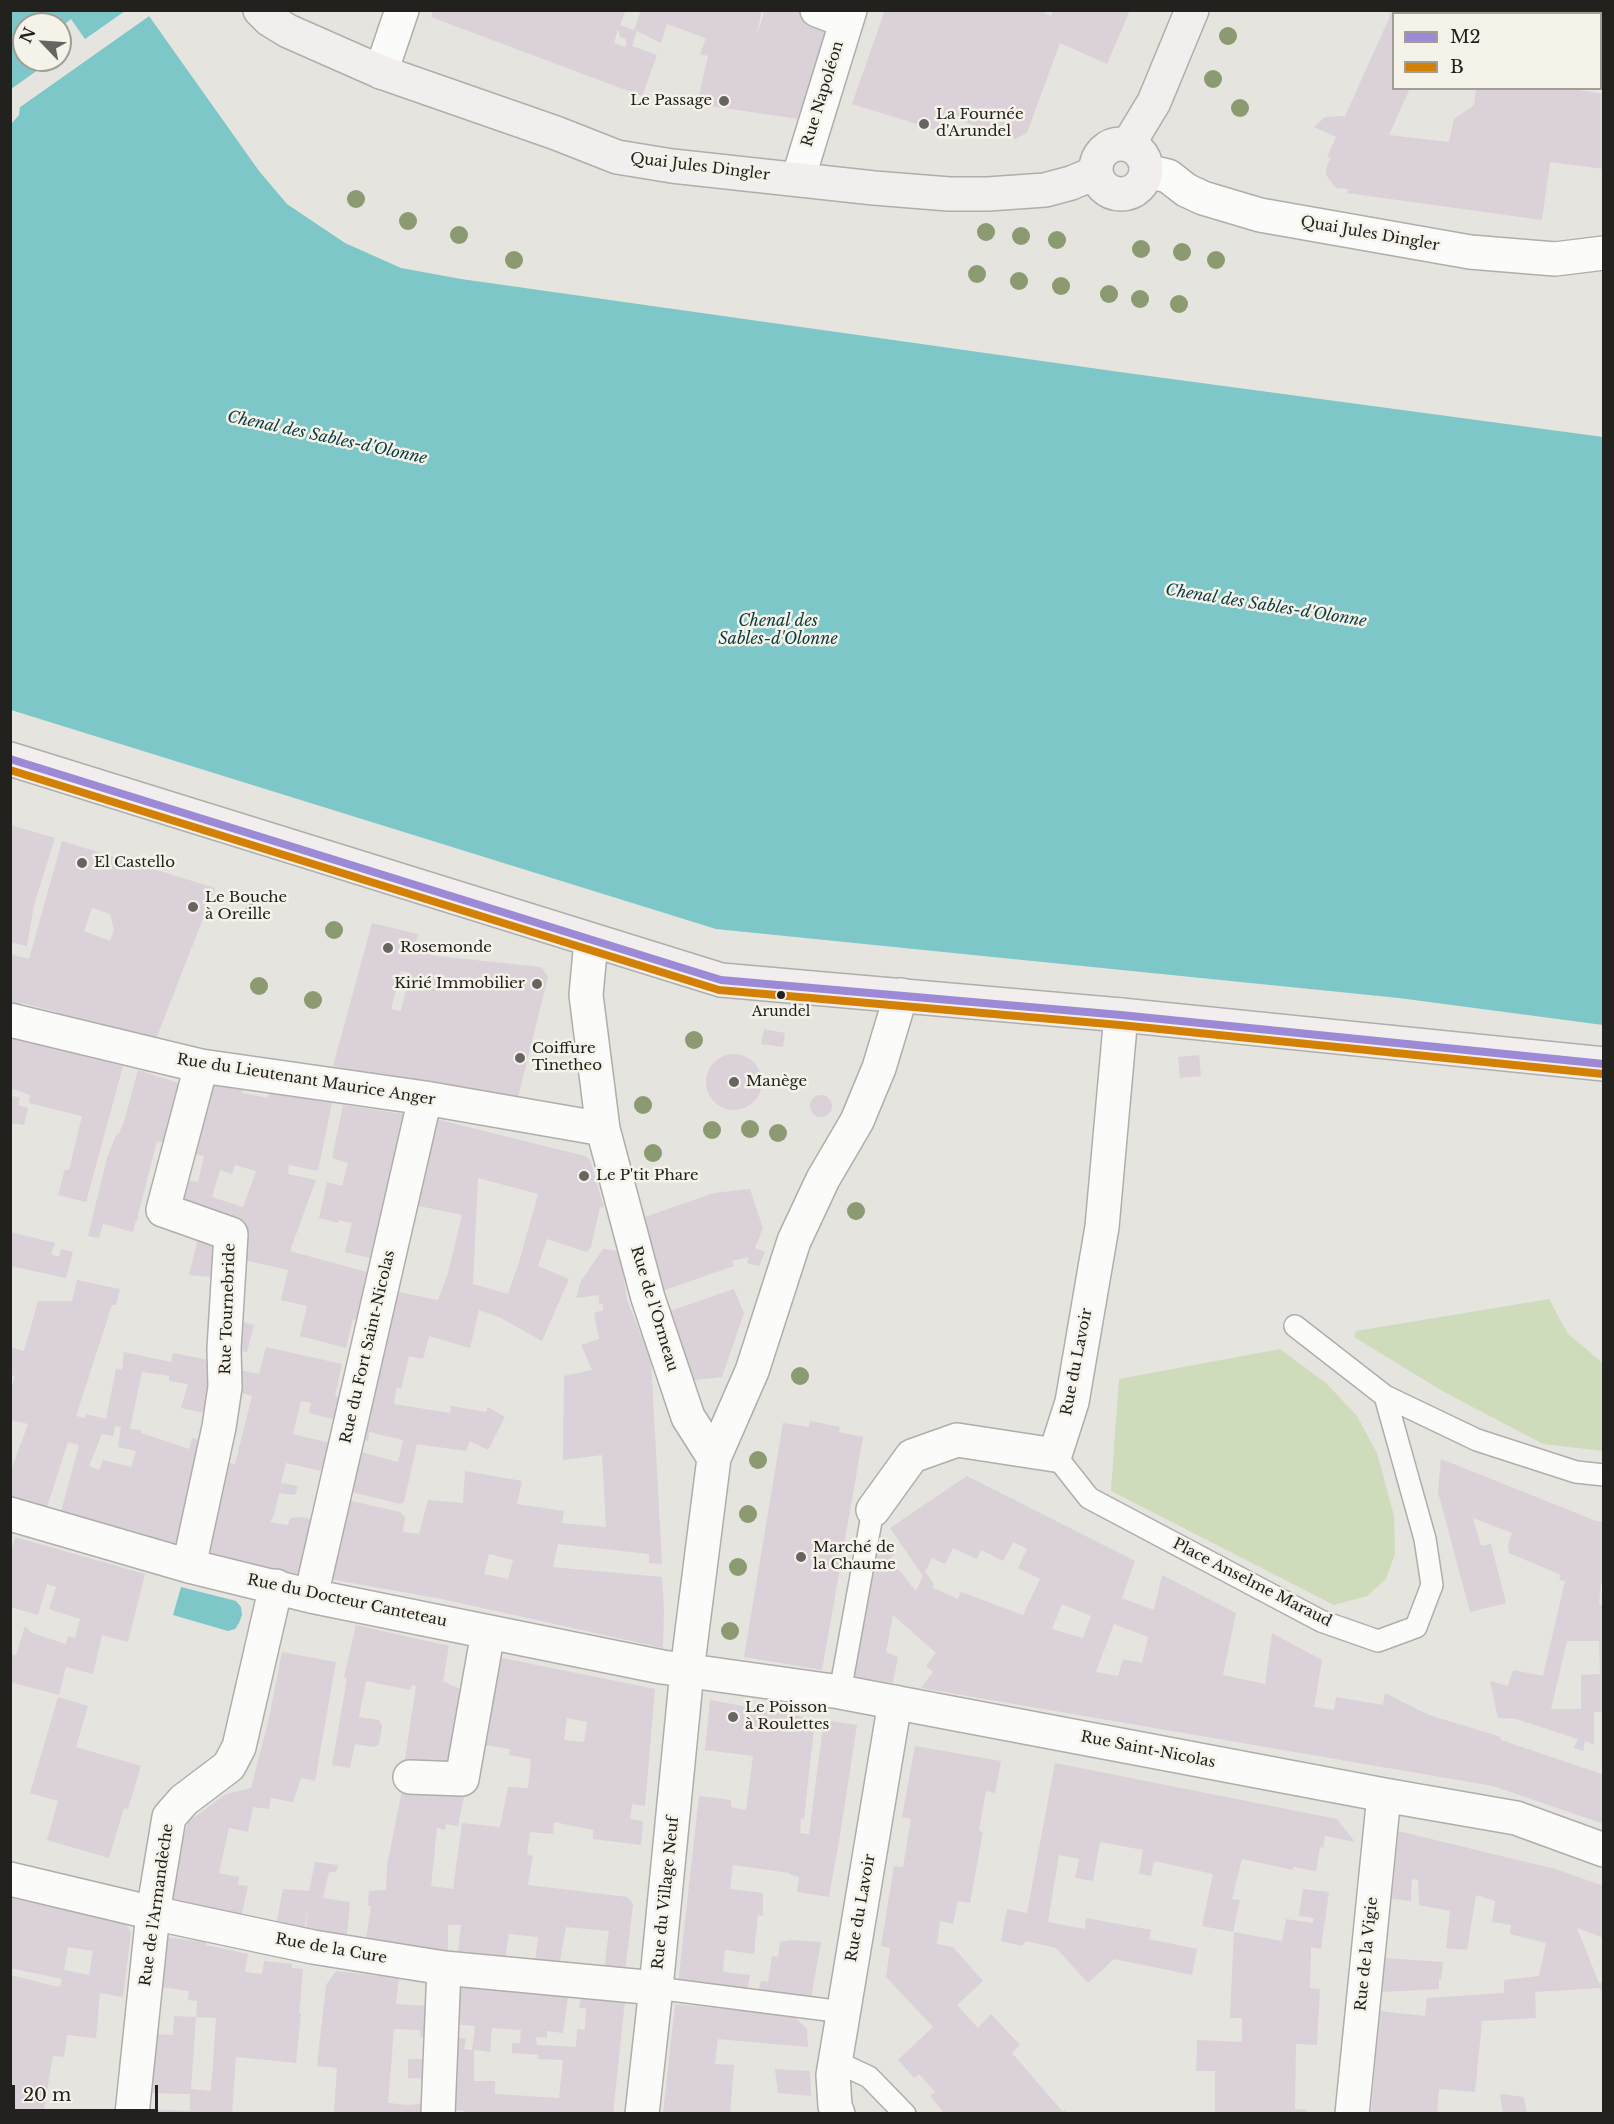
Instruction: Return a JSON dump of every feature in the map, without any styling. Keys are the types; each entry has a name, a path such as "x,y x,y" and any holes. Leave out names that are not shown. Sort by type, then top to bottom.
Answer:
{"street":[{"name":"Quai Jules Dingler","path":"260,10 270,20 288,31 381,72 617,157 672,166 885,189 988,195 1045,190 1095,173"},
{"path":"381,72 402,10"},
{"path":"1137,158 1114,145 1101,153 1095,166 1095,173 1103,188 1118,195 1126,194 1140,186 1137,158 1154,102 1192,10"},
{"name":"Rue Napoléon","path":"798,179 837,14"},
{"name":"Quai Jules Dingler","path":"1137,158 1168,176 1185,190 1203,198 1260,214 1470,252 1555,259 1604,253"},
{"path":"10,759 721,980 1121,1015 1604,1064"},
{"name":"Rue de l'Ormeau","path":"591,941 586,995 603,1129 652,1308 688,1417 714,1458"},
{"path":"687,1671 714,1458 752,1371 794,1241 823,1179 857,1121 879,1068 901,995"},
{"name":"Rue du Lavoir","path":"1055,1455 1072,1402 1102,1227 1121,1015"},
{"name":"Rue du Lieutenant Maurice Anger","path":"10,1020 201,1066 425,1098 603,1129"},
{"name":"Rue Tournebride","path":"189,1566 219,1427 225,1387 224,1349 231,1234 163,1210 201,1066"},
{"name":"Rue du Fort Saint-Nicolas","path":"311,1596 425,1098"},
{"path":"873,1510 912,1456 957,1440 1055,1455"},
{"name":"Rue du Docteur Canteteau","path":"10,1514 189,1566 311,1596 687,1671"},
{"name":"Rue de l'Armandèche","path":"132,2114 153,1913 169,1817 184,1800 229,1766 239,1747 276,1586"},
{"path":"410,1777 462,1779 488,1632"},
{"name":"Rue Saint-Nicolas","path":"687,1671 840,1692 1516,1818 1604,1850"},
{"name":"Rue du Village Neuf","path":"642,2114 687,1671"},
{"name":"Rue du Lavoir","path":"838,2114 835,2106 833,2075 896,1702"},
{"name":"Rue de la Vigie","path":"1352,2114 1384,1795"},
{"name":"Rue de la Cure","path":"10,1879 153,1913 313,1947 444,1968 656,1988"},
{"path":"438,2114 444,1968"}],"lane":[{"path":"1295,1326 1385,1396 1477,1440 1576,1472 1604,1475"},
{"name":"Place Anselme Maraud","path":"1055,1455 1089,1498 1321,1621 1378,1641 1416,1627 1432,1585 1425,1539 1385,1396"},
{"path":"840,1692 873,1510"},
{"path":"656,1988 843,2012"},
{"path":"835,2061 869,2077 905,2114"}],"green space":[{"path":"1445,10 1571,11 1571,12 1444,12"},
{"path":"1549,1299 1568,1334 1603,1363 1603,1451 1543,1444 1444,1392 1354,1337 1356,1331"},
{"path":"1280,1349 1326,1383 1357,1416 1377,1453 1394,1516 1395,1554 1386,1579 1367,1596 1334,1605 1111,1491 1119,1379"}],"water":[{"path":"11,11 125,11 85,39 72,20 72,12 12,12 12,72 35,72 11,89"},
{"name":"Chenal des Sables-d'Olonne","path":"149,16 259,171 287,204 345,243 401,268 461,279 1127,373 1603,437 1603,1025 1399,998 716,929 11,710 11,124 19,115 20,107"},
{"path":"181,1587 236,1601 241,1607 242,1615 235,1629 228,1631 173,1615"}],"pier":[{"path":"147,13 149,16 72,70 72,66"},
{"path":"64,72 70,72 20,107 19,104"}],"building":[{"path":"433,10 626,10 620,25 634,30 641,10 762,10 757,34 765,10 793,10 831,23 798,119 697,104 708,56 700,54 706,38 667,24 661,43 637,31 632,46 657,55 642,96 431,17","holes":["618,29 620,37 626,39 626,47 614,43"]},
{"path":"885,10 1039,10 1051,16 1053,10 1130,10 1107,64 1060,43 1027,133 1015,139 946,116 939,131 852,104"},
{"path":"1384,10 1445,10 1444,12 1392,12 1392,90 1409,90 1389,135 1449,142 1454,119 1474,105 1476,90 1578,90 1604,94 1604,169 1550,162 1542,220 1347,193 1348,189 1336,188 1326,175 1331,158 1327,157 1336,137 1314,127 1325,117 1345,116 1391,14"},
{"path":"10,825 55,838 34,905 27,946 10,942"},
{"path":"62,841 215,888 156,1039 91,1021 90,1026 55,1016 57,1012 10,1002 10,954 29,959","holes":["92,908 110,914 114,930 110,941 84,931"]},
{"path":"372,923 418,934 414,950 436,956 541,967 548,977 518,1097 373,1075 333,1066","holes":["401,971 410,973 401,1011 391,1009"]},
{"path":"764,1029 785,1033 783,1047 761,1044"},
{"path":"10,1038 123,1066 86,1202 58,1195 65,1169 69,1170 82,1116 29,1103 30,1095 10,1088"},
{"name":"Manège","path":"728,1054 740,1054 754,1062 762,1076 760,1093 754,1102 740,1110 728,1110 711,1098 706,1088 706,1076 718,1059"},
{"path":"1199,1055 1201,1076 1180,1078 1178,1057"},
{"path":"138,1070 188,1086 170,1144 157,1141 138,1221 136,1220 133,1232 103,1224 99,1238 88,1236 107,1158 124,1122"},
{"path":"204,1084 243,1090 242,1093 268,1098 269,1093 332,1103 318,1171 289,1165 288,1174 316,1180 290,1251 367,1272 356,1320 353,1319 346,1348 300,1336 307,1306 281,1300 288,1270 235,1258 176,1209 184,1180 198,1182 204,1156 191,1153","holes":["235,1165 256,1171 243,1207 212,1197 220,1170 232,1174"]},
{"path":"821,1095 829,1098 832,1106 829,1114 821,1117 813,1114 810,1106 813,1098"},
{"path":"13,1096 20,1098 18,1105 28,1108 24,1125 10,1123"},
{"path":"343,1105 410,1115 394,1174 390,1173 370,1258 345,1252 352,1223 338,1220 338,1223 319,1218 327,1182 342,1186 348,1163 332,1158"},
{"path":"428,1117 585,1156 590,1160 604,1208 600,1207 591,1247 587,1252 547,1239 538,1266 569,1279 542,1341 499,1317 479,1310 470,1348 429,1336 423,1359 409,1356 401,1389 397,1387 394,1404 450,1413 451,1406 486,1412 488,1407 505,1417 488,1450 470,1441 466,1451 417,1444 404,1502 400,1504 344,1490 353,1450 398,1462 403,1440 369,1432 368,1441 356,1438 389,1290 438,1300 448,1273 462,1215 409,1204","holes":["478,1178 538,1194 508,1294 473,1284"]},
{"path":"750,1189 763,1228 755,1248 765,1252 759,1266 747,1263 749,1257 732,1261 734,1266 662,1291 636,1220 714,1193"},
{"path":"200,1231 224,1242 223,1278 189,1275"},
{"path":"10,1232 55,1243 51,1254 59,1257 61,1249 73,1252 66,1278 10,1266"},
{"path":"603,1249 620,1251 627,1300 651,1360 662,1564 649,1563 649,1554 558,1544 553,1567 662,1577 663,1648 442,1599 323,1578 342,1499 400,1512 405,1517 403,1532 419,1534 428,1500 463,1503 465,1471 522,1481 517,1504 564,1511 562,1523 606,1527 602,1455 563,1460 564,1376 592,1370 581,1345 599,1339 594,1313 603,1310 603,1304 599,1303 599,1295 576,1298 581,1281","holes":["489,1554 513,1560 508,1579 484,1574"]},
{"path":"77,1280 120,1289 116,1305 112,1305 76,1416 85,1418 86,1414 106,1419 116,1369 122,1370 124,1352 171,1362 173,1353 219,1362 217,1416 181,1408 188,1384 169,1381 169,1376 142,1372 130,1429 141,1430 141,1433 189,1449 192,1438 212,1442 185,1552 59,1519 79,1445 68,1442 46,1510 10,1504 10,1473 28,1424 10,1420 10,1393 15,1376 10,1375 10,1347 24,1351 38,1301 72,1301","holes":["115,1426 121,1427 118,1447 136,1451 131,1467 103,1460 99,1470 89,1466 102,1434 113,1436"]},
{"path":"734,1289 744,1313 722,1377 694,1380 670,1311"},
{"path":"232,1319 254,1325 247,1352 230,1350"},
{"path":"266,1347 342,1364 335,1396 350,1400 344,1422 309,1413 311,1403 301,1401 293,1434 338,1445 328,1483 320,1481 322,1471 286,1463 281,1483 298,1486 295,1495 279,1493 270,1522 288,1525 290,1518 301,1517 319,1521 305,1575 197,1554 215,1460 235,1464 252,1396 229,1389 230,1368 259,1374"},
{"name":"Marché de la Chaume","path":"810,1421 840,1427 839,1432 863,1437 822,1670 744,1657 783,1423 809,1427"},
{"path":"1441,1459 1596,1521 1604,1521 1604,1583 1601,1583 1599,1605 1604,1605 1604,1712 1594,1712 1594,1745 1585,1741 1583,1751 1574,1748 1578,1739 1516,1719 1498,1718 1490,1681 1508,1686 1513,1670 1543,1676 1565,1581 1559,1580 1561,1575 1509,1553 1508,1545 1512,1533 1473,1518 1481,1546 1491,1544 1506,1603 1470,1612 1438,1492","holes":["1567,1641 1599,1641 1600,1674 1581,1675 1581,1709 1551,1709"]},
{"path":"967,1476 1135,1561 1122,1598 1154,1610 1162,1575 1236,1613 1223,1675 1265,1684 1272,1633 1322,1660 1314,1707 1334,1710 1336,1697 1383,1705 1385,1693 1429,1715 1498,1736 1501,1740 1602,1774 1604,1769 1604,1824 1493,1786 921,1688 933,1672 926,1666 936,1653 893,1615 886,1652 898,1657 893,1683 854,1677 879,1535 894,1555 890,1559 916,1591 923,1576 890,1528","holes":["1013,1542 1027,1549 1018,1568 1040,1579 1023,1615 961,1592 958,1599 933,1588 934,1584 925,1572 932,1558 945,1564 953,1548 977,1559 981,1550 1003,1561","1062,1604 1091,1616 1083,1638 1052,1629","1114,1624 1148,1637 1142,1663 1123,1659 1118,1676 1096,1672"]},
{"path":"15,1537 145,1574 128,1642 102,1635 93,1674 66,1667 59,1695 10,1682 10,1654 16,1655 25,1626 32,1633 66,1644 68,1636 75,1638 80,1619 49,1609 56,1587 47,1584 38,1615 10,1607 10,1556"},
{"path":"356,1625 449,1646 443,1681 462,1690 449,1772 404,1765 416,1686 412,1685 410,1690 366,1681 359,1717 379,1720 382,1726 379,1744 374,1747 355,1744 350,1768 332,1765 347,1678 344,1677"},
{"path":"282,1652 336,1662 315,1781 301,1778 293,1802 271,1798 269,1809 253,1807 248,1832 229,1828 219,1873 239,1877 238,1885 248,1886 240,1923 169,1908 175,1865 188,1822 226,1794 251,1788 269,1718"},
{"path":"492,1656 655,1689 645,1806 632,1804 630,1819 643,1821 641,1845 593,1839 593,1830 554,1822 553,1834 530,1832 527,1855 533,1856 528,1885 627,1897 633,1904 625,1972 604,1969 609,1931 566,1927 558,1972 534,1970 538,1937 509,1934 504,1966 457,1961 461,1925 448,1925 448,1961 365,1946 371,1906 368,1906 369,1891 386,1890 387,1866 403,1785 466,1787 458,1826 446,1824 445,1830 437,1828 431,1886 453,1889 462,1823 500,1827 508,1787 528,1788 531,1759 509,1755 510,1749 484,1745","holes":["567,1718 587,1722 584,1742 564,1740"]},
{"path":"58,1697 88,1706 76,1747 141,1766 128,1809 124,1808 109,1858 47,1840 58,1801 30,1793"},
{"path":"710,1700 815,1719 804,1819 801,1818 800,1833 809,1834 824,1720 857,1725 829,1897 797,1892 799,1877 790,1873 733,1865 730,1889 763,1893 763,1916 758,1915 754,1954 725,1950 723,1972 750,1975 747,1992 678,1984 699,1796 731,1800 731,1807 746,1810 753,1756 705,1750"},
{"path":"915,1746 1001,1761 995,1793 986,1791 979,1831 983,1832 970,1903 958,1901 953,1924 940,1921 937,1944 953,1947 983,1981 957,2005 978,2028 991,2014 1020,2045 1012,2053 1067,2114 945,2114 930,2096 935,2092 919,2074 914,2078 898,2060 933,2027 886,1977 890,1948 881,1946 894,1866 903,1867 911,1819 902,1817"},
{"path":"1055,1763 1337,1819 1355,1842 1325,1836 1323,1848 1320,1847 1316,1871 1293,1867 1293,1870 1242,1859 1232,1899 1240,1900 1233,1932 1202,1926 1213,1874 1154,1861 1151,1876 1139,1874 1143,1850 1100,1842 1093,1881 1075,1878 1079,1859 1059,1855 1048,1922 1085,1929 1086,1918 1151,1930 1149,1939 1197,1949 1192,1975 1114,1959 1088,1983 1056,1948 1026,1941 1022,1946 1001,1941 1007,1909 1027,1913"},
{"path":"1398,1831 1555,1869 1604,1886 1604,1938 1577,1928 1599,1983 1603,1982 1603,1995 1600,1988 1535,1992 1536,2018 1482,2021 1475,2092 1439,2089 1437,2114 1371,2114 1380,2011 1425,2016 1427,1998 1504,1993 1504,1980 1539,1976 1546,1943 1510,1934 1511,1925 1492,1922 1495,1901 1476,1895 1467,1950 1446,1948 1450,1911 1419,1905 1418,1880 1412,1879 1411,1901 1392,1899"},
{"path":"315,1862 338,1865 336,1872 329,1872 323,1898 350,1902 346,1943 305,1939 308,1908 303,1936 275,1930 283,1889 309,1891"},
{"path":"1303,1889 1329,1892 1321,1949 1311,1947 1310,1988 1320,1989 1317,2045 1296,2044 1295,2109 1307,2110 1307,2114 1215,2114 1215,2071 1196,2071 1197,2040 1242,2042 1242,2018 1230,2018 1234,1932 1282,1941 1286,1919 1313,1923 1314,1918 1299,1916"},
{"path":"10,1898 113,1920 126,1924 131,1933 123,1997 100,1993 96,2038 67,2035 64,2057 53,2056 43,2114 10,2114 10,1975 58,1987 62,1979 10,1968","holes":["68,1947 93,1951 89,1975 64,1970"]},
{"path":"163,1937 206,1942 206,1945 248,1954 245,1972 262,1974 264,1961 292,1964 292,1968 303,1969 296,2063 236,2057 232,2114 148,2114 148,2109 190,2111 190,2094 150,2093 156,2034 173,2035 174,2016 196,2017 197,2001 188,2000 189,1991 155,1986","holes":["196,2017 216,2018 211,2091 191,2089"]},
{"path":"792,1940 821,1942 811,1999 758,1993 761,1981 768,1982 772,1956 778,1957 780,1942"},
{"path":"1385,1958 1443,1962 1439,1989 1382,1992"},
{"path":"336,1971 399,1978 396,2004 428,2006 428,2037 420,2037 420,2030 394,2029 388,2103 408,2105 429,2103 429,2114 334,2114 337,2068 317,2066 326,1985"},
{"path":"457,1986 568,1996 563,2033 547,2031 547,2038 536,2037 537,2045 576,2047 577,2029 585,2030 586,2008 579,2008 581,1997 625,2001 613,2114 465,2114 465,2111 453,2110 454,2037 466,2039 464,2049 472,2050 475,2026 454,2024","holes":["492,2028 521,2030 520,2043 512,2043 512,2053 538,2055 538,2059 563,2060 559,2098 495,2094 495,2081 474,2081 474,2050 490,2052"]},
{"path":"675,2004 793,2016 807,2029 808,2047 718,2039 715,2064 734,2065 730,2114 663,2114"},
{"path":"408,2059 428,2059 428,2079 408,2078"},
{"path":"775,2069 810,2071 811,2096 778,2093"},
{"path":"1500,2094 1524,2097 1527,2114 1503,2114"}],"transit line":[{"name":"M2","path":"10,759 721,980 1121,1015 1604,1064"},
{"name":"B","path":"10,770 719,990 1120,1025 1603,1074"}],"place":[{"name":"Le Passage","path":"724,101"},
{"name":"La Fournée d'Arundel","path":"924,124"},
{"name":"El Castello","path":"82,863"},
{"name":"Le Bouche à Oreille","path":"193,907"},
{"name":"Rosemonde","path":"388,948"},
{"name":"Kirié Immobilier","path":"537,984"},
{"name":"Arundel","path":"781,995"},
{"name":"Coiffure Tinetheo","path":"520,1058"},
{"name":"Manège","path":"734,1082"},
{"name":"Le P'tit Phare","path":"584,1176"},
{"name":"Marché de la Chaume","path":"801,1557"},
{"name":"Le Poisson à Roulettes","path":"733,1717"}]}
